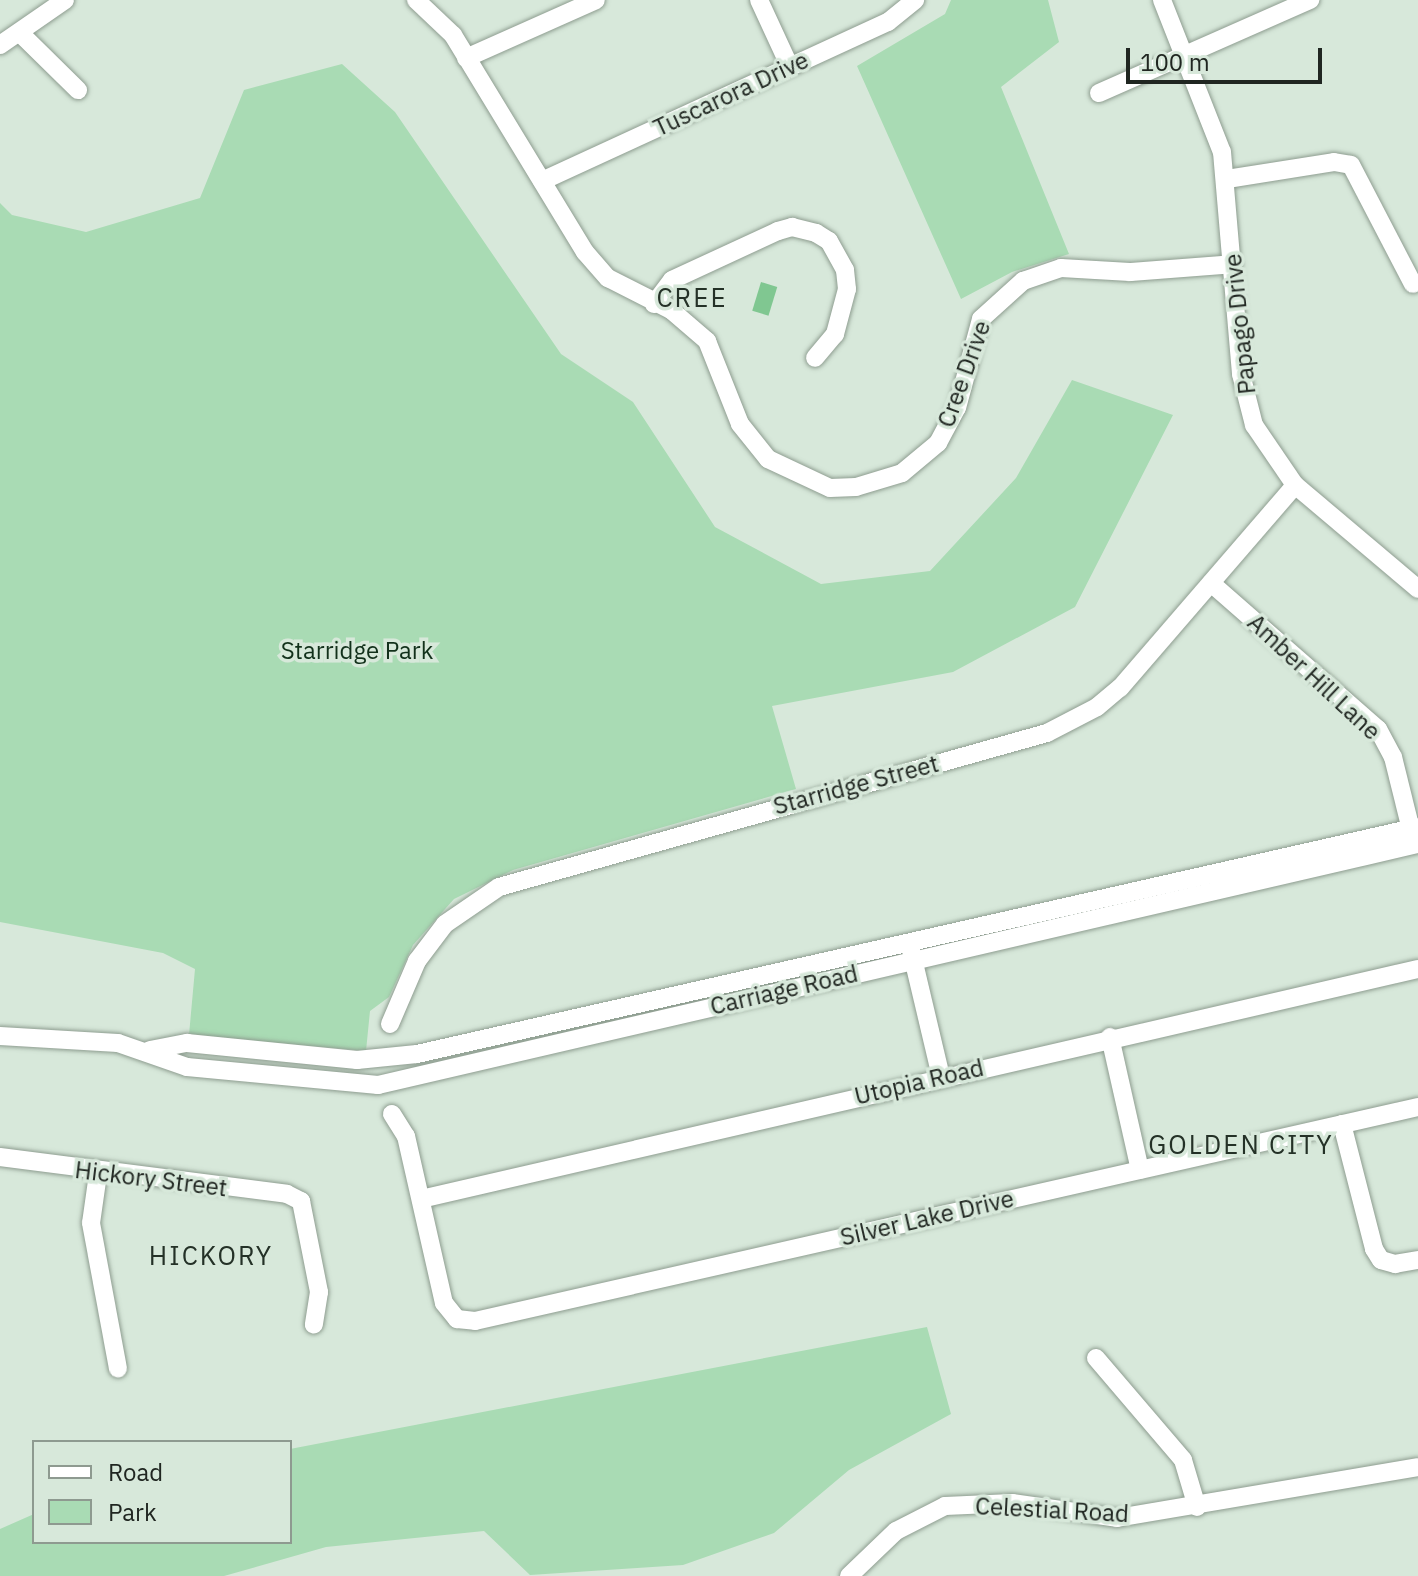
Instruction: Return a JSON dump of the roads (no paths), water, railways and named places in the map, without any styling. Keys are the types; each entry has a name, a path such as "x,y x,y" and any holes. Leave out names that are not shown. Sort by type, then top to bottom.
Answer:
{"street":[{"path":"0,45 21,34 65,0"},
{"name":"Cree Drive","path":"416,0 453,35 585,252 608,278 671,310 707,341 740,424 768,459 830,488 856,487 902,473 938,443 957,408 981,319 1023,281 1061,268 1130,272 1233,264"},
{"path":"466,58 596,0"},
{"path":"759,0 790,67"},
{"name":"Tuscarora Drive","path":"542,181 888,22 915,0"},
{"name":"Papago Drive","path":"1162,0 1187,55 1227,179 1241,374 1254,425 1295,485 1418,589"},
{"path":"1099,93 1310,0"},
{"path":"21,34 78,90"},
{"path":"1227,179 1334,162 1351,165 1413,284"},
{"path":"654,304 672,280 778,231 792,227 816,233 829,241 845,270 847,289 835,334 815,358"},
{"name":"Starridge Street","path":"390,1024 417,961 445,924 483,895 749,813 1047,733 1097,707 1120,688 1295,485"},
{"name":"Amber Hill Lane","path":"1211,583 1378,729 1393,757 1415,836"},
{"name":"Carriage Road","path":"0,1036 118,1043 150,1050 175,1064 262,1076 369,1085 453,1055 1415,836"},
{"path":"911,952 941,1077"},
{"name":"Utopia Road","path":"421,1199 1110,1037 1418,969"},
{"path":"1110,1037 1140,1170"},
{"name":"Carriage Road","path":"150,1050 187,1043 357,1060 453,1055"},
{"path":"262,1076 264,1050"},
{"name":"Silver Lake Drive","path":"421,1199 444,1303 457,1319 475,1321 1418,1107"},
{"path":"392,1114 406,1136 421,1199"},
{"path":"1342,1124 1374,1249 1381,1260 1395,1264 1418,1260"},
{"name":"Hickory Street","path":"0,1157 98,1174 287,1194 301,1201 319,1292 314,1325"},
{"path":"98,1174 91,1223 118,1369"},
{"path":"1096,1358 1183,1460 1197,1507"},
{"name":"Celestial Road","path":"849,1576 896,1531 945,1506 1012,1503 1117,1518 1197,1507 1418,1467"}],"district":[{"name":"CREE","path":"692,298"},
{"name":"GOLDEN CITY","path":"1241,1145"},
{"name":"HICKORY","path":"211,1256"}],"park label":[{"name":"Starridge Park","path":"357,651"}]}
